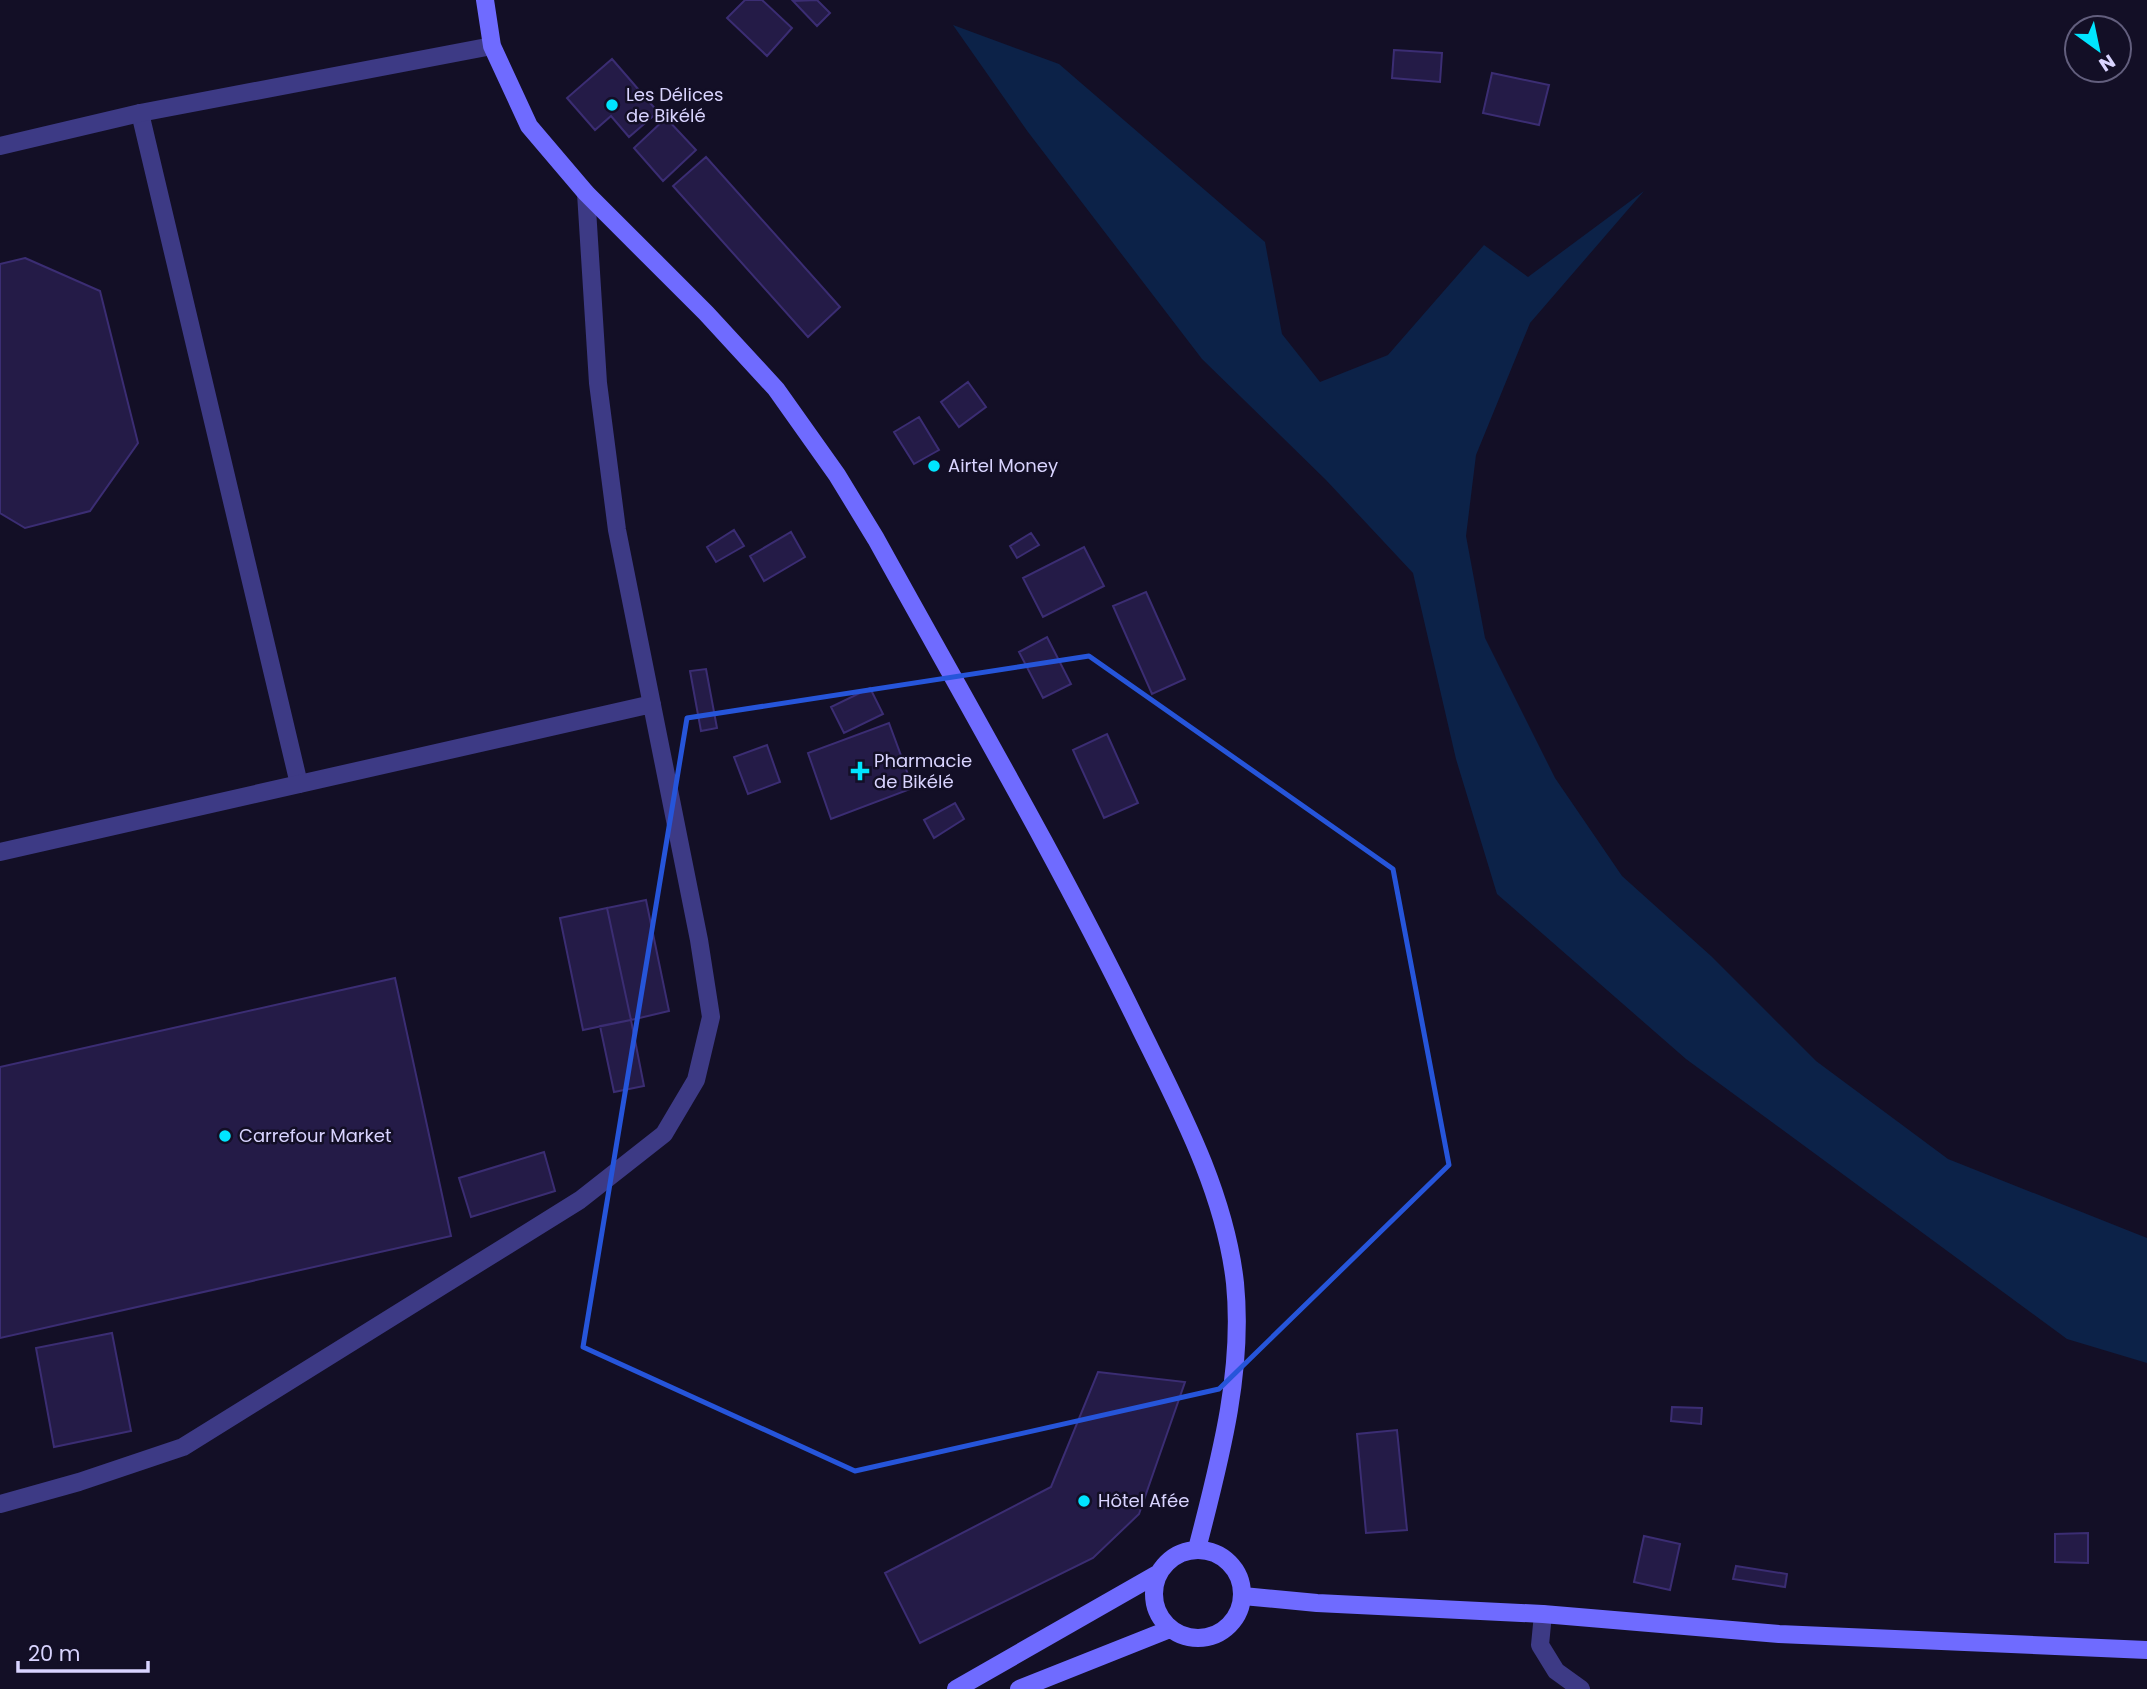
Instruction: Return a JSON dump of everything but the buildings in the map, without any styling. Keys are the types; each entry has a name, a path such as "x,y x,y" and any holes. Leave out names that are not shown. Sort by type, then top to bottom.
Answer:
{"street":[{"path":"485,0 492,46 528,126 586,193 706,313 776,390 837,475 876,539 1112,970 1194,1139 1222,1221 1235,1283 1235,1346 1228,1429 1197,1549"},
{"path":"0,146 140,113 492,46"},
{"path":"140,113 299,783"},
{"path":"0,1504 79,1482 183,1447 580,1200 664,1134 696,1080 711,1017 617,530 598,383 586,193"},
{"path":"0,852 652,704"},
{"path":"1197,1549 1226,1559 1236,1570 1243,1596 1237,1615 1228,1627 1214,1635 1191,1637 1170,1629 1160,1617 1154,1603 1153,1587 1168,1561 1197,1549"},
{"path":"956,1689 1159,1573"},
{"path":"1243,1596 1317,1604 1543,1614 1779,1634 2147,1650"},
{"path":"1543,1614 1540,1645 1556,1671 1581,1689"},
{"path":"1019,1689 1170,1629"}],"highlighted area":[{"path":"1089,656 1393,869 1449,1165 1219,1389 855,1471 583,1347 687,718"}],"water":[{"path":"953,25 1059,64 1265,242 1282,334 1320,382 1388,355 1484,245 1528,277 1644,191 1530,323 1476,455 1466,536 1485,638 1555,778 1622,876 1711,956 1816,1061 1948,1159 2147,1238 2147,1363 2067,1339 1686,1059 1497,894 1456,759 1413,573 1326,480 1202,359 1028,132"}],"place":[{"name":"Les Délices de Bikélé","path":"612,105"},
{"name":"Airtel Money","path":"934,466"},
{"name":"Pharmacie de Bikélé","path":"860,771"},
{"name":"Carrefour Market","path":"225,1136"},
{"name":"Hôtel Afée","path":"1084,1501"}]}
